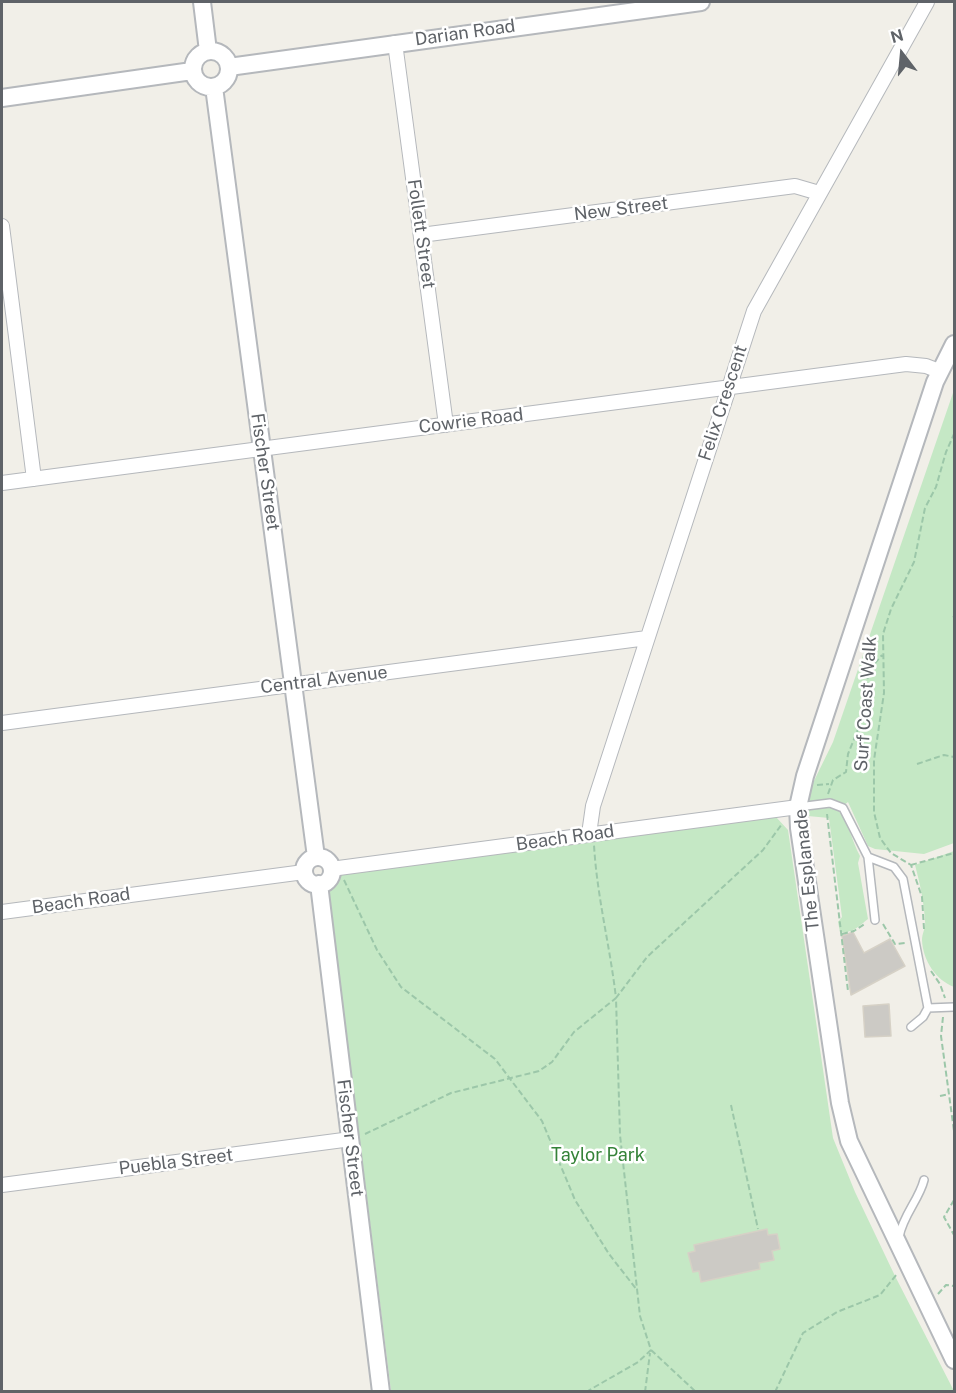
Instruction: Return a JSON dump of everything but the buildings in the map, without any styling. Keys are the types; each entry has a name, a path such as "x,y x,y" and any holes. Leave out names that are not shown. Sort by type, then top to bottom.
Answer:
{"street":[{"path":"202,2 208,51"},
{"name":"Darian Road","path":"229,67 701,2"},
{"name":"Felix Crescent","path":"591,834 592,806 754,311 927,2"},
{"name":"Follett Street","path":"395,43 446,425"},
{"path":"208,51 221,54 229,67 225,79 214,87 200,83 192,71 196,57 208,51"},
{"path":"2,98 192,71"},
{"name":"Fischer Street","path":"214,87 316,857"},
{"name":"New Street","path":"422,235 795,186 819,193"},
{"path":"2,226 34,479"},
{"name":"The Esplanade","path":"953,348 939,371 805,776 798,807 799,828 844,1123 857,1159 954,1360"},
{"name":"Cowrie Road","path":"2,483 906,364 926,366 939,371"},
{"name":"Central Avenue","path":"2,723 646,638"},
{"name":"Beach Road","path":"336,868 798,807"},
{"path":"316,857 326,860 336,868 329,879 319,884 309,882 304,872 307,862 316,857"},
{"name":"Beach Road","path":"2,912 304,872"},
{"name":"Fischer Street","path":"319,884 381,1392"},
{"name":"Puebla Street","path":"2,1185 351,1139"}],"lane":[{"path":"798,807 830,803 843,808 868,857 875,920"},
{"path":"868,857 894,867 903,879 928,1008 923,1017 911,1027"},
{"path":"928,1008 954,1006"},
{"path":"898,1244 901,1225 921,1191 924,1180"}],"path":[{"name":"Surf Coast Walk","path":"911,865 891,853 880,838 874,812 874,760 884,693 884,634 891,609 914,562 925,508 936,488 946,452 954,434"},
{"path":"917,764 944,755 954,757"},
{"path":"351,1139 451,1094 539,1071 552,1062 574,1032 616,998 647,957 763,850 782,824"},
{"path":"591,834 596,883 611,951 616,998 620,1135 640,1316 651,1350 645,1392"},
{"path":"923,931 925,923 922,897 911,865 954,853"},
{"path":"336,868 344,880 364,925 401,987 495,1059 542,1121 575,1200 609,1254 637,1290"},
{"path":"842,934 881,919 895,944 909,942"},
{"path":"928,968 940,984 945,1000"},
{"path":"946,1013 942,1018 941,1036 954,1131"},
{"path":"940,1096 949,1094"},
{"path":"731,1105 758,1229"},
{"path":"954,1200 944,1217 954,1235"},
{"path":"775,1392 803,1332 837,1312 880,1295 895,1276 910,1268"},
{"path":"928,1305 946,1285 954,1286"},
{"path":"585,1392 638,1362 651,1350"},
{"path":"651,1350 696,1392"}],"green space":[{"path":"954,390 954,843 924,854 875,849 868,846 848,802 838,810 845,820 860,856 858,863 868,919 852,931 840,932 838,922 842,917 829,818 808,816 811,787 833,742"},
{"name":"Taylor Park","path":"776,817 788,830 833,1138 855,1192 895,1276 954,1391 391,1391 328,886 340,873"},
{"path":"954,851 954,987 936,975 925,955 922,940 925,926 924,914 915,865"}]}
